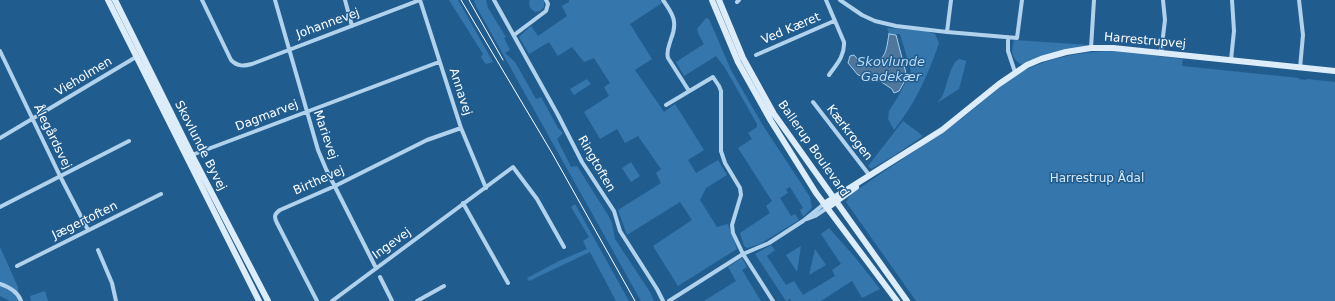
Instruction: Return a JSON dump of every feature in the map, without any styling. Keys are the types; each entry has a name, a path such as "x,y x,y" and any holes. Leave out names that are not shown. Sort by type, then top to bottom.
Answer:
{"street":[{"name":"Skovlunde Byvej","path":"108,0 259,301"},
{"name":"Skovlunde Byvej","path":"115,0 192,155 268,301"},
{"name":"Johannevej","path":"202,0 231,60 242,66 252,64 420,0"},
{"name":"Marievej","path":"275,0 318,150 376,268"},
{"path":"345,0 352,26"},
{"name":"Annavej","path":"420,0 461,128 486,188"},
{"name":"Ringtoften","path":"494,0 558,115 582,162 614,211 620,231 663,301"},
{"path":"514,35 546,11 548,4 546,0"},
{"path":"663,0 673,15 674,21 673,33 667,52 668,58 689,91"},
{"name":"Ballerup Boulevard","path":"712,0 732,49 753,90 803,172 826,206 897,301"},
{"name":"Ballerup Boulevard","path":"719,0 743,58 758,87 781,124 907,301"},
{"name":"Ved Kæret","path":"826,0 844,42 843,54 829,75"},
{"path":"841,0 862,15 875,21 896,26 1017,38 1022,0"},
{"path":"947,32 951,0"},
{"path":"1091,48 1094,0"},
{"path":"1161,53 1165,20 1163,0"},
{"path":"1231,60 1234,31 1232,0"},
{"path":"1299,0 1303,35 1300,68"},
{"name":"Ved Kæret","path":"756,55 834,21"},
{"path":"1008,37 1008,51 1015,72"},
{"name":"Harrestrupvej","path":"826,206 942,130 1015,72 1041,59 1066,52 1091,48 1113,48 1335,72"},
{"name":"Ålegårdsvej","path":"0,52 88,230"},
{"name":"Vieholmen","path":"0,138 136,57"},
{"name":"Dagmarvej","path":"192,155 439,62"},
{"path":"666,105 712,77 720,88 721,151 725,163 740,188 741,195 732,227 733,233 743,254 773,301"},
{"name":"Kærkrogen","path":"813,102 870,176"},
{"name":"Birthevej","path":"317,301 274,217 276,213 335,186 427,140 461,128"},
{"path":"0,207 129,141"},
{"name":"Ingevej","path":"332,301 513,167 537,199 564,248"},
{"name":"Jægertoften","path":"17,266 161,194"},
{"path":"464,203 508,283"},
{"path":"668,301 743,254 769,243 826,206"},
{"path":"98,250 112,282 116,301"},
{"path":"380,277 392,301"},
{"path":"0,284 10,288 22,301"},
{"path":"417,301 444,286"}],"green space":[{"path":"449,0 458,0 493,62 486,64 481,57 483,54"},
{"path":"474,0 486,0 488,8 506,37 504,38 510,50 505,53 515,62 536,99 541,97 558,128 563,133 557,139 571,167 577,166 608,215 612,223 615,239 650,292 654,301 641,301"},
{"path":"530,0 544,0 544,7 540,11 535,12 530,7"},
{"path":"569,0 660,0 662,3 630,24 652,59 635,70 664,112 675,104 704,150 688,160 696,173 718,160 727,175 706,188 700,200 717,227 728,224 737,249 678,286 653,246 692,220 680,202 627,235 618,210 661,183 656,173 661,169 638,136 625,143 617,129 600,139 584,112 609,96 604,87 610,83 594,58 584,62 572,47 558,56 549,42 529,54 519,37 531,26 538,36 567,16 562,6 569,2"},
{"path":"706,18 709,19 731,70 762,124 810,197 812,208 803,217 800,210 803,208 790,187 786,189 788,193 780,198 791,216 795,214 799,220 760,244 747,248 744,246 740,233 770,213 766,206 772,201 738,148 752,139 748,133 757,127 757,124 725,68 716,56 684,76 676,62 704,44 697,29"},
{"path":"887,28 926,31 935,34 939,43 915,99 894,130 888,119 889,111 911,71 900,34 889,34"},
{"path":"1014,40 1089,45 1040,56 1022,65 1016,60 1013,54 1012,48"},
{"name":"Harrestrup Ådal","path":"1113,51 1183,59 1182,66 1335,82 1335,301 916,301 846,202 851,194 957,122 1002,85 1021,73 1058,58 1085,53"},
{"path":"959,59 966,62 959,89 937,103 944,93 956,61"},
{"path":"587,79 591,84 574,95 570,89"},
{"path":"903,121 923,136 871,169 868,166"},
{"path":"631,162 640,176 631,182 622,168"},
{"path":"575,204 629,301 616,301 590,252 529,281 527,278 559,261 587,249 583,241 589,237 571,207"},
{"path":"829,228 854,256 880,289 862,298 852,281 821,301 791,301 790,298 786,301 755,254 771,245 775,250 767,256 786,285 794,281 803,295 835,276 832,270 841,264 821,234"},
{"path":"801,246 797,272 786,255"},
{"path":"0,247 18,287 18,301 10,301 0,296"},
{"path":"815,249 826,265 809,275"},
{"path":"742,258 747,267 742,270 761,301 704,301 736,281 728,267"},
{"path":"45,291 48,301 31,301 30,296"}],"water":[{"name":"Skovlunde Gadekær","path":"889,34 896,35 907,77 899,91 894,93 892,89 877,79 858,75 848,63 850,56 854,55 864,67 881,59 885,53"}],"tram line":[{"path":"461,0 552,153 635,301"},
{"path":"469,0 503,60"}]}
